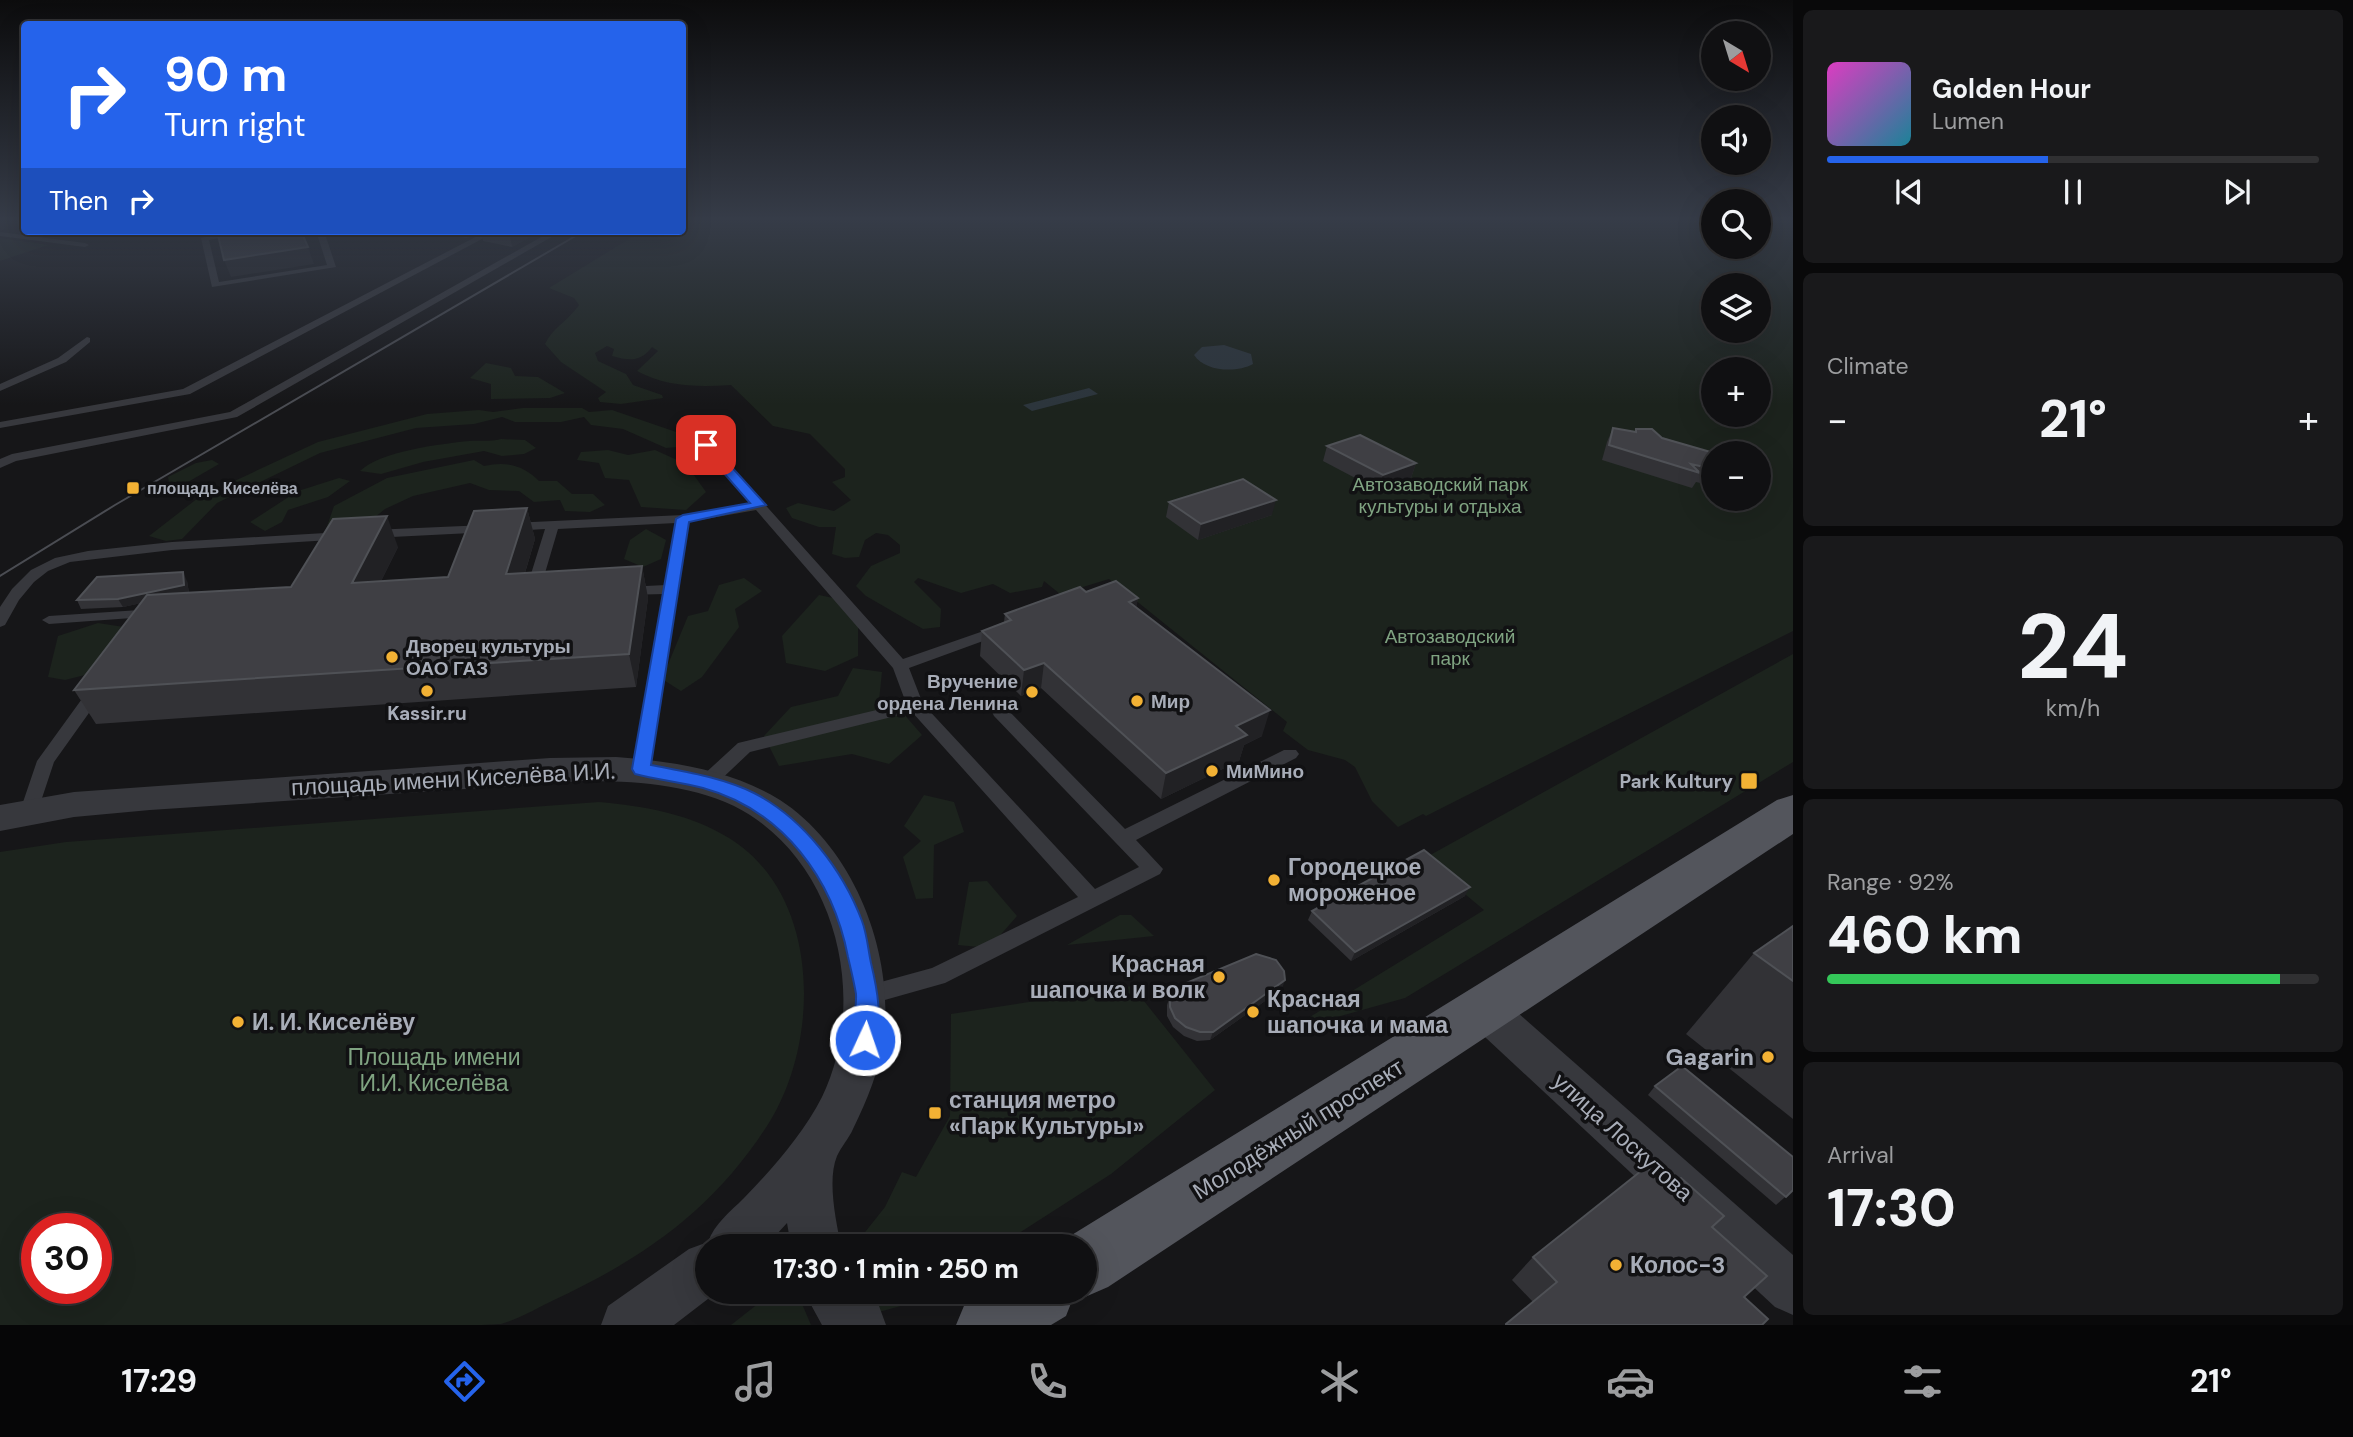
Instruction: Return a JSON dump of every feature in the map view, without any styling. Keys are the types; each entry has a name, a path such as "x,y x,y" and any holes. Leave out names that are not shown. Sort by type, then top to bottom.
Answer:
{"main road":[{"name":"Молодёжный проспект","path":"1097,1256 1486,1011 1793,812"},
{"path":"990,1325 1023,1304"}],"street":[{"name":"площадь имени Киселёва И.И.","path":"15,814 126,800 571,768 641,769 707,782 747,798 765,809 808,847 834,885 852,922 867,995 865,1040 848,1093 813,1154 769,1208 743,1234"},
{"name":"улица Лоскутова","path":"1486,1011 1793,1289"},
{"path":"813,1154 809,1205 814,1234"},
{"path":"627,1325 659,1305 695,1276"},
{"path":"838,1304 850,1321 860,1325"}],"lane":[{"path":"214,282 215,285 236,282"},
{"path":"0,425 149,402 186,391 395,282"},
{"path":"0,464 12,458 149,427 233,415 468,282"},
{"path":"0,388 62,360 87,340"},
{"path":"0,372 24,377"},
{"path":"706,445 900,666 916,706 1092,899"},
{"path":"0,622 18,592 31,578 51,564 72,558 159,546 683,519 760,505"},
{"path":"641,769 683,519"},
{"path":"544,595 531,595 553,525"},
{"path":"325,557 351,536"},
{"path":"609,592 673,589"},
{"path":"50,620 171,612 138,633"},
{"path":"900,666 1019,623"},
{"path":"15,814 46,761 108,676"},
{"path":"707,782 744,747 916,706"},
{"path":"867,995 937,976 1153,869 1000,712"},
{"path":"1123,838 1290,754"}],"green space":[{"name":"Автозаводский парк","path":"559,282 1701,282 1701,343 1771,343 1771,282 1793,282 1793,631 1426,816 1423,814 1398,827 1372,801 1355,767 1345,760 1308,750 1283,731 1287,722 1109,579 1060,594 1044,581 1042,587 1010,593 993,584 961,593 918,578 914,582 941,609 940,627 923,629 866,596 856,586 871,566 900,553 900,545 888,535 876,533 865,540 859,557 845,558 832,554 836,527 819,527 792,518 786,508 798,503 834,511 851,500 832,482 845,477 845,469 810,434 773,426 731,385 682,385 637,371 658,351 652,347 644,355 634,359 612,356 614,349 607,346 595,353 598,361 626,374 633,385 662,395 663,398 621,404 600,402 598,398 606,392 561,362 545,344 579,305 574,298 549,288"},
{"path":"486,363 511,368 515,376 538,377 565,393 550,398 491,399 491,384 470,378"},
{"path":"523,408 582,408 589,412 612,410 685,435 689,446 666,448 623,429 591,425 584,417 561,422 515,422 502,417 474,424 416,428 320,453 217,503 182,539 166,541 149,536 198,498 318,442 427,414 479,410 493,412"},
{"path":"525,440 536,448 524,454 502,456 484,451 423,462 381,474 360,471 382,458 412,450 457,442"},
{"path":"608,450 628,455 655,450 686,464 706,492 686,510 641,507 629,480 605,478 599,463 577,460 581,452"},
{"path":"212,460 219,464 188,482 169,483 168,477 196,463"},
{"path":"474,460 484,466 514,466 527,471 539,481 557,481 572,494 593,494 605,505 590,512 565,511 560,500 534,502 519,491 489,490 470,483 413,496 385,509 364,526 325,532 334,506 387,478"},
{"path":"339,478 350,481 328,497 288,510 282,522 265,531 250,522 298,491"},
{"path":"646,529 666,540 661,559 643,567 624,559 630,540"},
{"path":"744,578 762,591 735,609 739,627 702,677 681,691 662,679 688,616 708,611 719,585"},
{"path":"819,595 838,599 858,626 858,656 825,671 786,663 782,636"},
{"path":"98,623 124,627 97,672 65,680 48,677 58,636"},
{"path":"1793,654 1793,762 1405,998 1287,1031 1484,910 1423,859"},
{"path":"853,668 882,672 879,701 902,712 922,735 889,764 852,754 779,766 764,736 791,707 838,696"},
{"path":"924,795 954,802 964,832 934,845 933,898 916,899 903,857 921,841 904,826"},
{"name":"Площадь имени И.И. Киселёва","path":"599,802 683,817 729,838 760,863 782,895 796,932 803,972 803,1013 797,1054 785,1092 767,1126 724,1183 700,1207 647,1249 618,1267 508,1322 471,1325 0,1325 0,852 66,842"},
{"path":"987,881 1017,916 989,948 958,945 969,882"},
{"path":"1120,915 1131,915 1154,936 1067,945"},
{"path":"1132,986 1215,1090 1111,1174 1018,1234 864,1234 885,1207 902,1172 916,1177 950,1116 951,1014"},
{"path":"758,1304 802,1304 811,1325 731,1325"},
{"path":"864,1304 908,1304 879,1312"}],"shaded area":[{"path":"1224,345 1251,354 1253,364 1230,370 1213,368 1199,361 1194,355 1202,347"},
{"path":"1089,388 1098,394 1032,411 1023,405"}],"building":[{"path":"1613,428 1636,432 1636,429 1652,429 1662,438 1701,449 1701,466 1691,464 1700,473 1609,445"},
{"path":"1360,435 1416,463 1383,475 1327,446"},
{"path":"1243,479 1276,500 1201,524 1169,502"},
{"name":"Дворец культуры ОАО ГАЗ","path":"527,508 506,574 642,566 629,654 74,690 147,595 291,587 333,519 387,516 352,583 448,577 474,511"},
{"path":"183,572 184,585 118,599 77,600 97,577"},
{"name":"Мир","path":"1116,581 1138,598 1129,602 1270,710 1236,726 1247,735 1166,773 1044,663 1024,670 982,631 1011,620 1005,614 1080,587 1086,592"},
{"path":"1424,850 1470,887 1355,952 1312,911"},
{"path":"1793,926 1793,981 1754,953"},
{"path":"1256,954 1276,960 1284,971 1285,980 1213,1032 1200,1032 1186,1027 1175,1018 1170,1007 1170,996 1186,983"},
{"path":"1682,1066 1793,1157 1793,1190 1786,1197 1655,1086"},
{"name":"Колос-3","path":"1646,1167 1669,1188 1681,1178 1724,1216 1712,1227 1767,1276 1744,1297 1768,1319 1762,1325 1506,1325 1557,1282 1533,1257"}],"tram line":[{"path":"0,576 115,505 497,282"}],"place":[{"name":"площадь Киселёва","path":"133,488"},
{"name":"Дворец культуры ОАО ГАЗ","path":"392,657"},
{"name":"Kassir.ru","path":"427,691"},
{"name":"Вручение ордена Ленина","path":"1032,692"},
{"name":"Мир","path":"1137,701"},
{"name":"МиМино","path":"1212,771"},
{"name":"Park Kultury","path":"1749,781"},
{"name":"Городецкое мороженое","path":"1274,880"},
{"name":"Красная шапочка и волк","path":"1219,977"},
{"name":"Красная шапочка и мама","path":"1253,1012"},
{"name":"И. И. Киселёву","path":"238,1022"},
{"name":"Gagarin","path":"1768,1057"},
{"name":"станция метро «Парк Культуры»","path":"935,1113"},
{"name":"Колос-3","path":"1616,1265"}],"route":[{"path":"706,445 760,505 683,519 666,636 641,769 707,782 747,798 774,815 808,847 834,885 852,922 867,995 865,1040"}],"park label":[{"name":"Автозаводский парк культуры и отдыха","path":"1440,495"}]}
